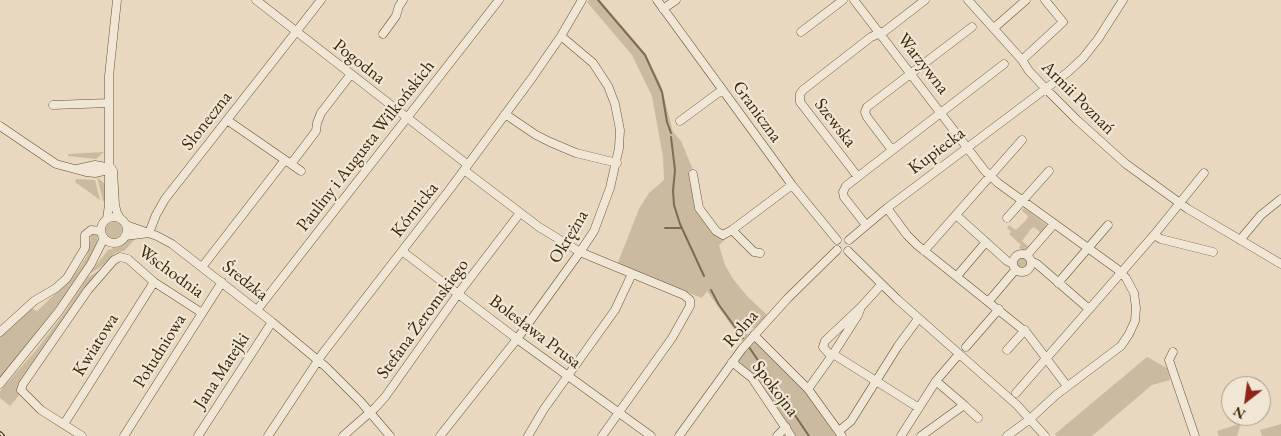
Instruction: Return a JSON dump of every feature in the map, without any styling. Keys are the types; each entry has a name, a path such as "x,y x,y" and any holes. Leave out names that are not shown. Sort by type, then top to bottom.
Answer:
{"street":[{"path":"0,384 52,321 91,264 105,237 102,225 109,213 108,180 113,137 110,125 109,76 117,0"},
{"name":"Pogodna","path":"256,0 406,118 539,227 580,252 684,295 690,300 690,306 672,338 619,412"},
{"name":"Słoneczna","path":"149,233 164,199 321,0"},
{"path":"382,34 396,16 399,6 404,0"},
{"name":"Pauliny i Augusta Wilkońskich","path":"257,310 499,0"},
{"name":"Kórnicka","path":"268,436 318,360 466,168 505,114 561,36 582,0"},
{"name":"Graniczna","path":"656,0 792,185 837,240"},
{"path":"663,9 676,0"},
{"path":"801,32 843,0"},
{"name":"Warzywna","path":"854,0 990,176 1120,272"},
{"path":"880,33 926,0"},
{"name":"Armii Poznań","path":"968,0 1046,89 1118,157 1180,203 1281,264"},
{"path":"994,28 1026,0"},
{"path":"1022,60 1064,22 1044,0"},
{"name":"Kupiecka","path":"849,240 887,208 1046,89 1083,58 1103,32 1123,0"},
{"path":"892,150 865,112 869,106 972,27"},
{"name":"Szewska","path":"858,176 800,102 799,97 803,90 880,33"},
{"name":"Okrężna","path":"440,436 517,339 580,252 594,231 607,198 617,163 620,130 617,113 604,78 593,63 561,36"},
{"path":"866,225 843,194 846,186 1004,64"},
{"path":"202,267 288,162 316,131 321,113 351,74"},
{"path":"680,121 722,90"},
{"path":"53,105 110,103"},
{"path":"505,114 550,142 585,156 617,163"},
{"path":"227,120 301,171"},
{"path":"0,126 48,160 62,166 95,173 108,180"},
{"path":"924,251 1022,140"},
{"path":"77,169 96,166 110,168"},
{"path":"95,173 110,168"},
{"path":"0,332 34,301 56,288 67,278 85,248 85,235 91,230 117,243 125,236 127,229 117,213 110,168"},
{"path":"1007,218 1049,171"},
{"path":"1016,393 1154,235 1204,173"},
{"path":"693,174 699,208 718,234 723,235 792,185"},
{"path":"1240,240 1261,215 1281,199"},
{"path":"887,208 906,235 924,251 1025,330 1067,386"},
{"name":"Stefana Żeromskiego","path":"343,436 370,413 396,383 458,294 520,213"},
{"path":"956,215 1021,272 1026,271 1030,267 1029,258 1054,224"},
{"path":"107,219 113,217 120,218"},
{"name":"Średzka","path":"126,225 172,244 222,282 318,360 390,436"},
{"path":"1058,282 1108,225"},
{"path":"732,230 754,252 760,253"},
{"path":"125,236 149,233"},
{"path":"1154,235 1162,240 1213,252"},
{"path":"844,237 849,240 850,246 848,251 843,253 837,250 835,244 837,240 844,237"},
{"path":"957,276 986,242"},
{"name":"Rolna","path":"679,436 732,362 754,335 788,298 837,250"},
{"name":"Bolesława Prusa","path":"402,251 517,339 651,436"},
{"path":"848,251 881,285 1030,419 1044,436"},
{"path":"989,301 1015,266 1014,258 1018,254 1024,254 1089,309"},
{"name":"Wschodnia","path":"64,424 41,410 21,390 88,290 114,260 123,257 128,259 154,282 202,313"},
{"path":"1007,436 1030,419 1067,386 1116,351 1123,343 1131,331 1135,318 1135,299 1128,282 1120,272"},
{"path":"528,436 544,409 615,310 632,274"},
{"name":"Kwiatowa","path":"64,424 154,282"},
{"name":"Południowa","path":"124,436 222,282"},
{"path":"881,285 824,343 824,349 919,408"},
{"path":"808,389 858,315 861,307"},
{"path":"966,347 999,309"},
{"path":"754,335 808,389 841,434 898,346 918,319"},
{"name":"Jana Matejki","path":"198,436 272,322"},
{"path":"1007,350 1025,330"},
{"path":"1173,352 1169,360 1195,436"},
{"path":"901,436 936,381 959,354"},
{"name":"Spokojna","path":"732,362 752,378 791,436"},
{"path":"936,381 978,418"},
{"path":"921,436 964,405"},
{"path":"602,436 619,412"},
{"path":"64,424 82,436"},
{"path":"777,436 786,428"}],"shaded area":[{"path":"589,0 600,0 645,53 661,85 673,132 681,141 696,177 701,203 725,240 719,245 725,265 733,279 748,297 767,315 754,328 750,326 745,331 748,335 743,342 707,291 702,298 617,265 639,209 649,193 664,180 663,157 652,96 632,55 587,2"},
{"path":"104,152 96,159 68,156 68,154"},
{"path":"97,177 105,184 106,203 103,201"},
{"path":"76,179 95,180 100,200 75,182"},
{"path":"1024,208 1048,226 1039,237 1037,236 1040,232 1034,227 1031,229 1022,241 1028,246 1037,237 1038,239 1026,251 1019,248 1021,245 1009,234 1011,232 1007,228 1009,225 1016,230 1027,219 1028,216 1022,211"},
{"path":"111,222 117,222 122,227 120,236 111,238 106,233 106,227"},
{"path":"92,233 97,233 98,244 79,276 31,341 0,378 0,336 29,307 37,311 70,280 87,256"},
{"path":"136,238 124,251 115,253 102,266 89,274 108,250 120,246 129,239"},
{"path":"1022,256 1027,258 1029,263 1027,268 1022,270 1017,268 1015,263 1017,258"},
{"path":"104,268 21,393 10,406 0,398 0,391 37,349 88,277"},
{"path":"755,339 806,392 840,436 794,436 761,384 738,361"},
{"path":"1147,357 1167,368 1170,380 1152,385 1092,436 1056,436 1055,434"},
{"path":"1281,424 1281,436 1262,436 1260,430"},
{"path":"1233,426 1240,427 1237,436 1219,436 1217,431"}],"waterway":[{"path":"598,0 645,55 662,92 667,122 671,133"},
{"path":"671,137 675,170 674,205 680,224 704,276"},
{"path":"665,228 682,228"},
{"path":"711,290 719,305 743,338"},
{"path":"749,347 809,436"}],"railway":[{"path":"0,433 3,436"}]}
